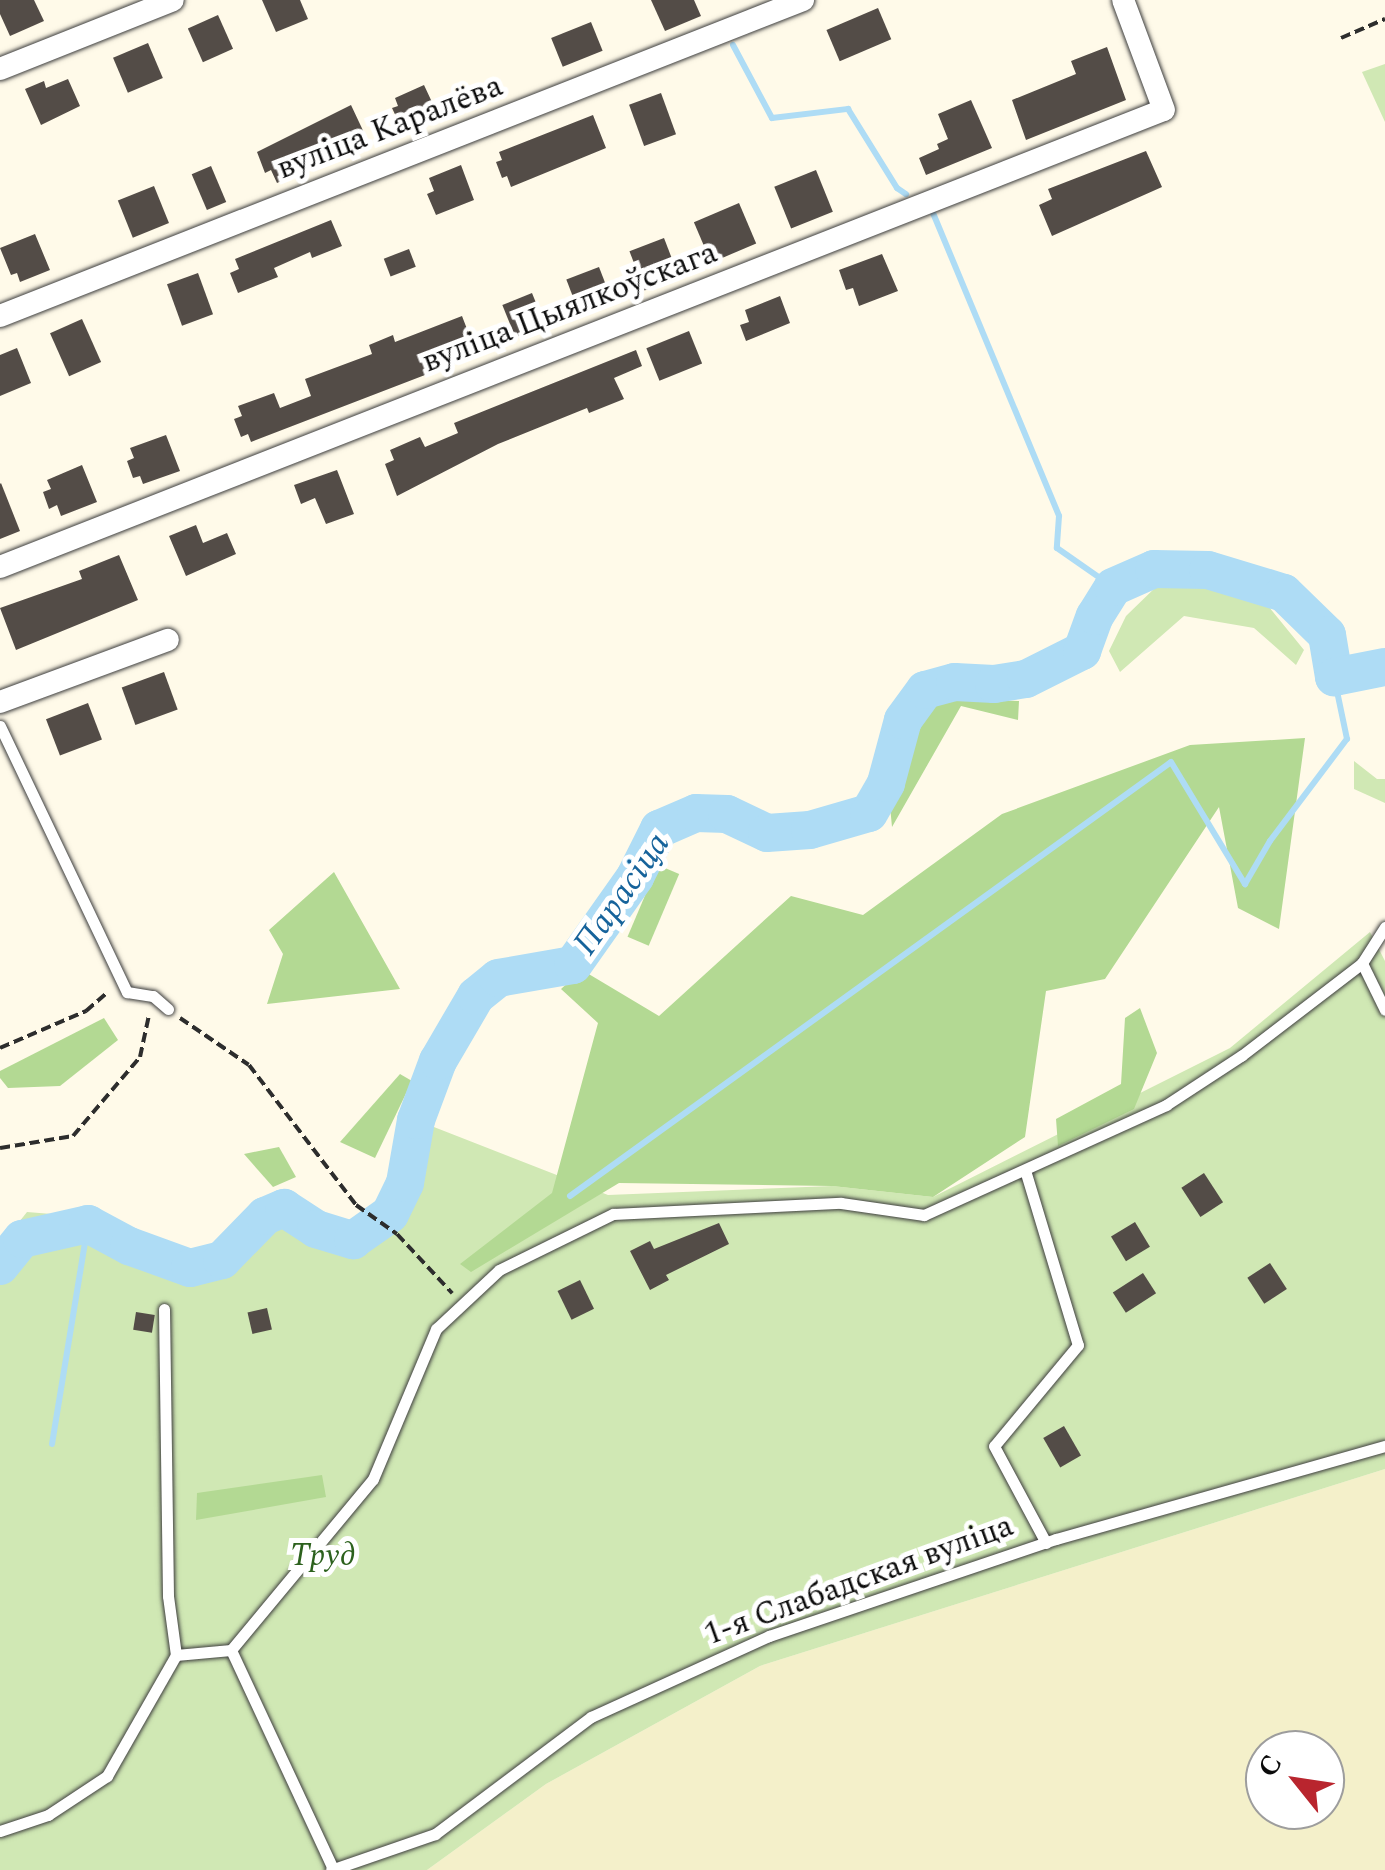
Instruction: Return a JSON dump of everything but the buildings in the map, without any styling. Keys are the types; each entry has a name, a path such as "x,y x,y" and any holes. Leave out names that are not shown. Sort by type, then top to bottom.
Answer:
{"street":[{"path":"0,69 173,0"},
{"name":"вуліца Каралёва","path":"0,316 804,0"},
{"name":"вуліца Цыялкоўскага","path":"0,567 1164,110 1123,0"},
{"path":"0,702 168,640"}],"lane":[{"path":"0,726 127,992 152,996 168,1010"},
{"path":"176,1656 231,1650 373,1479 436,1328 499,1270 613,1214 841,1203 924,1215 1166,1105 1241,1056 1362,963 1385,927"},
{"path":"1362,963 1385,1010"},
{"path":"1025,1170 1078,1345 994,1446 1046,1542"},
{"path":"0,1832 48,1815 107,1776 176,1656 168,1596 164,1309"},
{"name":"1-я Слабадская вуліца","path":"332,1870 435,1834 591,1717 769,1636 1046,1542 1385,1446"},
{"path":"231,1650 332,1870"}],"path":[{"path":"1340,38 1385,19"},
{"path":"0,1048 86,1011 122,978"},
{"path":"0,1148 74,1136 140,1057 152,996"},
{"path":"168,1010 248,1065 356,1206 396,1234 462,1304"}],"shaded area":[{"path":"1385,1469 1385,1870 427,1870 546,1784 760,1666"}],"green space":[{"path":"1385,64 1385,122 1362,72"},
{"path":"1160,583 1236,587 1265,602 1304,650 1296,665 1254,628 1184,616 1120,672 1109,651 1126,616"},
{"path":"932,698 1019,701 1018,720 961,706 892,827 890,806"},
{"path":"1305,738 1279,929 1238,908 1219,807 1105,979 1046,991 1025,1137 933,1197 832,1186 619,1183 471,1272 460,1264 552,1193 598,1023 561,989 582,970 659,1016 791,896 863,915 1002,814 1190,745"},
{"path":"1354,761 1377,779 1385,779 1385,803 1354,789"},
{"path":"658,865 679,874 649,946 628,937"},
{"path":"334,872 400,989 267,1004 283,954 269,930"},
{"name":"Труд","path":"1370,932 1385,961 1385,1469 760,1666 546,1784 427,1870 0,1870 0,1246 27,1212 114,1219 158,1256 190,1268 222,1260 265,1216 284,1208 316,1229 353,1240 390,1214 405,1183 416,1120 608,1195 832,1186 933,1197 1230,1048"},
{"path":"1140,1008 1157,1053 1134,1109 1058,1146 1056,1119 1121,1084 1125,1018"},
{"path":"104,1018 118,1040 60,1086 8,1088 0,1078 0,1071"},
{"path":"400,1074 412,1081 375,1158 340,1142"},
{"path":"279,1147 296,1177 273,1187 244,1154"},
{"path":"322,1475 326,1497 196,1520 197,1493"}],"waterway":[{"path":"733,45 772,118 848,109 897,188 906,194"},
{"path":"933,213 1059,516 1057,548 1113,587"},
{"name":"Парасіца","path":"0,1266 22,1239 88,1224 129,1246 190,1268 222,1260 265,1216 284,1208 316,1229 353,1240 390,1214 405,1183 416,1120 438,1061 476,996 498,978 573,965 635,877 659,829 696,813 727,814 767,833 810,830 869,813 886,783 903,720 925,690 955,682 994,684 1026,679 1082,651 1095,616 1113,587 1154,569 1208,570 1284,593 1327,635 1334,677 1385,667"},
{"path":"570,1196 1171,762 1245,884 1270,841 1347,739 1334,677"},
{"path":"52,1444 88,1224"}]}
